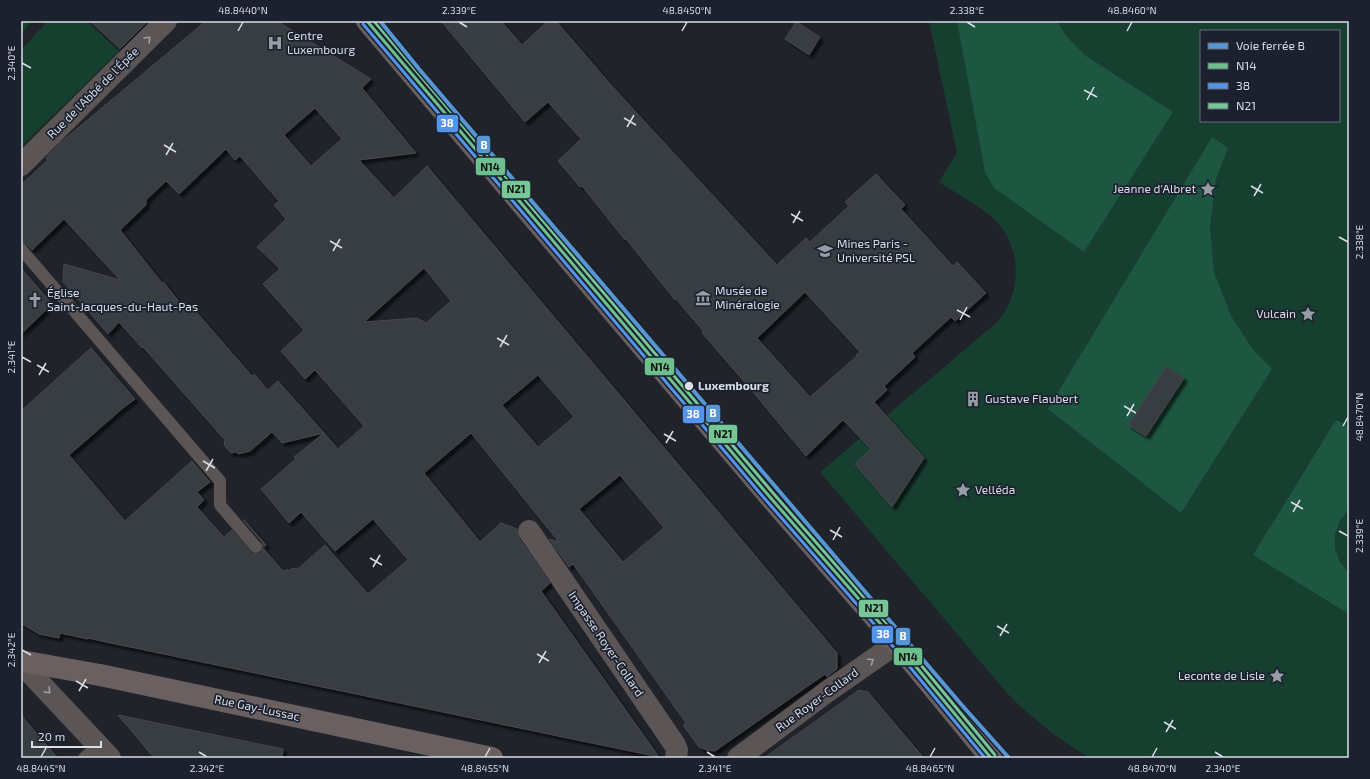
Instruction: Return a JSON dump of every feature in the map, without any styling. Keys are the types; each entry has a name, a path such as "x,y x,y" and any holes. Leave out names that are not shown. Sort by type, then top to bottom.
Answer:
{"main road":[{"path":"366,21 769,496 896,643 991,758"}],"street":[{"name":"Rue de l'Abbé de l'Épée","path":"21,165 166,21"},
{"name":"Impasse Royer-Collard","path":"529,531 675,745 677,750 676,758"},
{"name":"Rue Royer-Collard","path":"738,758 828,691 896,643"},
{"path":"21,662 97,754"},
{"name":"Rue Gay-Lussac","path":"21,662 100,675 492,758"}],"lane":[{"path":"21,249 220,481 220,505 256,547"}],"green space":[{"path":"21,21 32,21 21,33"},
{"path":"48,21 87,21 119,51 21,147 21,50"},
{"path":"929,21 1349,21 1349,758 1089,758 1052,733 1022,708 1007,693 820,472 995,324 1008,306 1013,292 1016,269 1012,247 1007,236 1001,227 987,213 939,182 957,153"},
{"path":"957,21 1057,21 1067,37 1086,56 1173,112 1084,252 994,188 985,172"},
{"path":"1212,137 1228,148 1216,179 1210,227 1214,272 1231,316 1252,348 1272,369 1181,513 1048,409"},
{"path":"1336,420 1349,426 1349,509 1339,522 1335,535 1335,549 1340,562 1349,573 1349,614 1253,555"}],"building":[{"path":"90,21 148,21 120,49"},
{"path":"206,21 277,21 371,79 362,88 416,153 359,160 394,198 427,166 837,653 837,669 827,677 825,674 715,751 699,747 683,725 686,723 573,564 569,567 549,539 559,542 471,433 424,473 480,542 501,523 517,529 519,538 550,583 541,591 659,757 88,638 60,633 59,638 39,634 21,623 21,411 91,348 135,399 69,455 125,521 192,461 210,482 197,492 204,500 197,507 224,537 232,530 253,554 261,553 263,548 283,571 299,568 325,545 368,594 408,560 373,519 335,551 301,512 289,523 261,489 296,459 294,457 324,433 282,443 272,432 250,451 238,454 236,452 231,453 224,445 225,440 119,322 108,334 63,282 64,264 120,280 64,219 32,250 26,244 21,242 21,185 48,160 46,158 60,143","holes":["315,108 342,139 311,166 284,135","226,149 235,160 240,156 279,201 274,205 286,219 257,247 280,269 263,284 304,330 281,351 305,379 315,370 364,426 338,449 278,381 268,390 254,374 252,376 191,306 186,310 163,282 162,283 120,230 146,205 146,200 166,181 179,194","424,268 451,301 426,323 417,318 364,322","538,375 574,417 538,447 502,405","620,475 664,528 623,562 579,509"]},
{"path":"441,21 501,21 522,45 548,21 556,21 611,85 777,265 806,238 810,242 849,206 845,202 876,174 905,205 901,209 953,266 957,262 986,293 955,321 951,317 912,353 915,357 884,386 887,390 874,402 924,458 892,507 855,464 871,449 843,420 806,456 702,333 703,331 676,299 675,300 582,186 580,187 558,161 581,139 548,102 525,122","holes":["805,292 860,352 810,397 757,338"]},
{"path":"796,22 820,37 809,55 785,39"},
{"name":"Église Saint-Jacques-du-Haut-Pas","path":"21,268 52,304 21,334"},
{"path":"1166,366 1184,378 1146,436 1128,425"},
{"path":"243,520 266,545 263,547 262,542"},
{"path":"859,690 868,692 924,758 764,758"},
{"path":"21,715 58,758 21,758"},
{"path":"118,715 283,749 282,758 154,758"}],"rail line":[{"name":"B","path":"380,21 419,69 960,703 1009,758"}],"transit line":[{"name":"N14","path":"367,21 769,496 885,629 991,758"},
{"name":"N21","path":"374,21 773,493 889,626 995,755"},
{"name":"38","path":"363,24 765,499 881,632 985,758"}],"place":[{"name":"Centre Luxembourg","path":"275,43"},
{"name":"Jeanne d'Albret","path":"1208,189"},
{"name":"Mines Paris - Université PSL","path":"825,251"},
{"name":"Musée de Minéralogie","path":"703,298"},
{"name":"Église Saint-Jacques-du-Haut-Pas","path":"35,300"},
{"name":"Vulcain","path":"1308,314"},
{"name":"Luxembourg","path":"689,386"},
{"name":"Gustave Flaubert","path":"973,399"},
{"name":"Velléda","path":"963,490"},
{"name":"Leconte de Lisle","path":"1277,676"}]}
